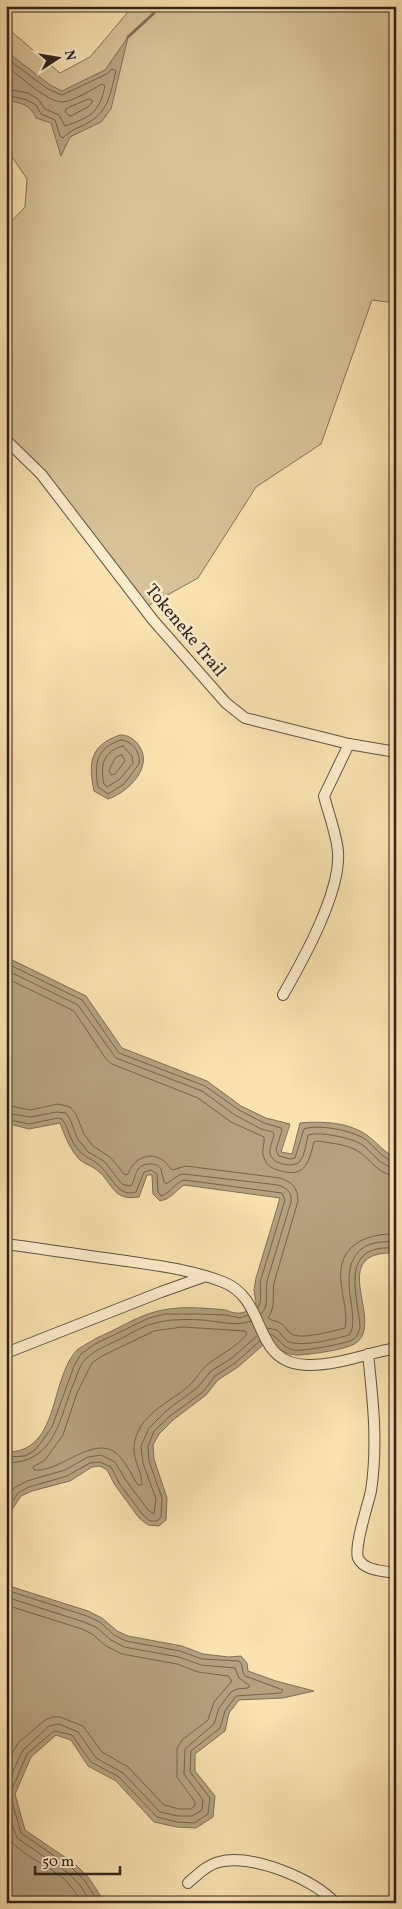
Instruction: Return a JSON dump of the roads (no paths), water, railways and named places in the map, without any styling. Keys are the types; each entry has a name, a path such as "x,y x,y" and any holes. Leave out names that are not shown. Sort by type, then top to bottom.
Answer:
{"street":[{"name":"Tokeneke Trail","path":"6,440 41,474 154,620 226,702 245,718 349,744 396,752"},
{"path":"283,995 306,955 334,888 338,852 324,796 349,744"},
{"path":"6,1244 167,1267 206,1276 231,1286 244,1296 250,1305 275,1353 289,1362 311,1365 396,1348"},
{"path":"6,1353 206,1276"},
{"path":"368,1354 374,1414 374,1457 370,1494 358,1543 358,1554 361,1562 366,1566 396,1573"},
{"path":"188,1883 199,1873 217,1862 238,1860 296,1876 324,1891 335,1903"}],"water":[{"path":"128,37 111,109 101,122 70,137 61,156 51,123 36,118 28,107 6,100 6,51 50,85 62,91 105,70"},
{"path":"120,735 130,737 137,743 142,751 142,769 138,777 131,784 108,799 94,791 91,772 92,764 97,750 102,744"},
{"path":"6,957 86,996 122,1048 207,1081 241,1106 266,1118 290,1124 281,1152 292,1154 300,1123 317,1122 344,1125 361,1131 388,1153 396,1157 396,1253 375,1255 364,1263 360,1275 360,1289 365,1320 363,1333 356,1343 345,1348 299,1355 283,1351 270,1339 238,1367 218,1380 206,1395 173,1420 159,1434 153,1445 154,1459 167,1498 166,1520 159,1526 148,1525 139,1518 115,1485 107,1470 100,1466 92,1467 70,1481 32,1491 21,1496 6,1524 6,1452 23,1449 36,1441 45,1428 68,1363 77,1350 85,1345 156,1311 194,1308 242,1313 256,1303 254,1290 256,1278 280,1198 184,1185 170,1197 160,1201 153,1194 152,1175 147,1175 139,1197 130,1198 118,1194 103,1175 76,1156 68,1143 60,1123 29,1129 6,1123"},
{"path":"6,1585 88,1611 102,1618 117,1631 128,1636 182,1646 203,1654 229,1657 241,1656 247,1663 248,1671 314,1691 283,1698 239,1700 229,1713 225,1731 195,1754 195,1771 215,1796 213,1817 196,1828 177,1827 154,1822 116,1781 88,1766 71,1740 56,1735 31,1757 15,1794 25,1830 75,1864 89,1878 105,1903 6,1903"}],"waterway":[{"path":"128,37 153,14 158,6"}]}
